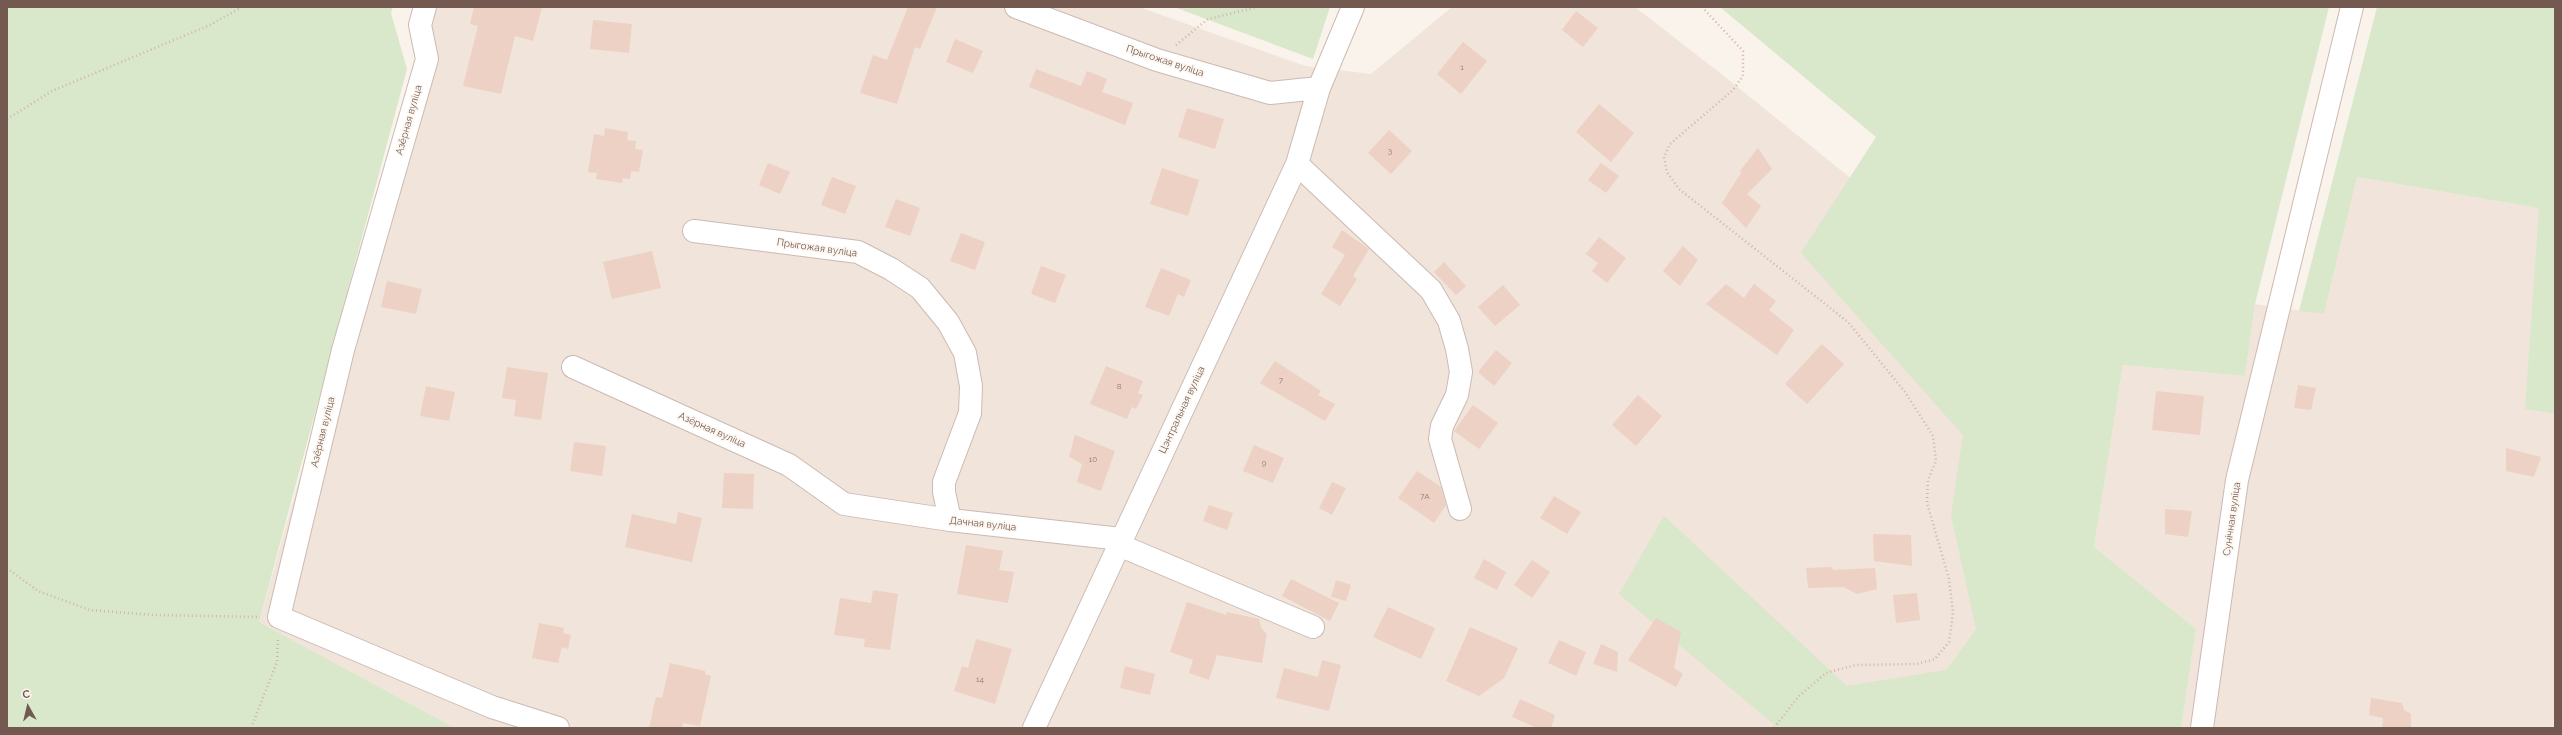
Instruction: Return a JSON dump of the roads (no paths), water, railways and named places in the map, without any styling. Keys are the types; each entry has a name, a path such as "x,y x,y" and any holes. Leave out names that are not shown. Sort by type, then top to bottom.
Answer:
{"street":[{"name":"Прыгожая вуліца","path":"1016,7 1157,60 1270,93 1319,88"},
{"name":"Цэнтральная вуліца","path":"1034,728 1297,164 1319,88 1353,7"},
{"name":"Сунічная вуліца","path":"2202,728 2237,480 2352,7"},
{"name":"Азёрная вуліца","path":"423,16 427,59 343,350 279,617 492,706 558,728"},
{"path":"1297,164 1431,290 1449,321 1458,349 1461,372 1457,395 1442,426 1440,439 1460,509"},
{"name":"Прыгожая вуліца","path":"694,231 858,252 920,288 948,322 965,353 971,386 970,413 944,482 944,492 950,520"},
{"name":"Азёрная вуліца","path":"573,367 789,465 844,504"},
{"name":"Дачная вуліца","path":"844,504 950,520 1120,542 1313,627"}]}
